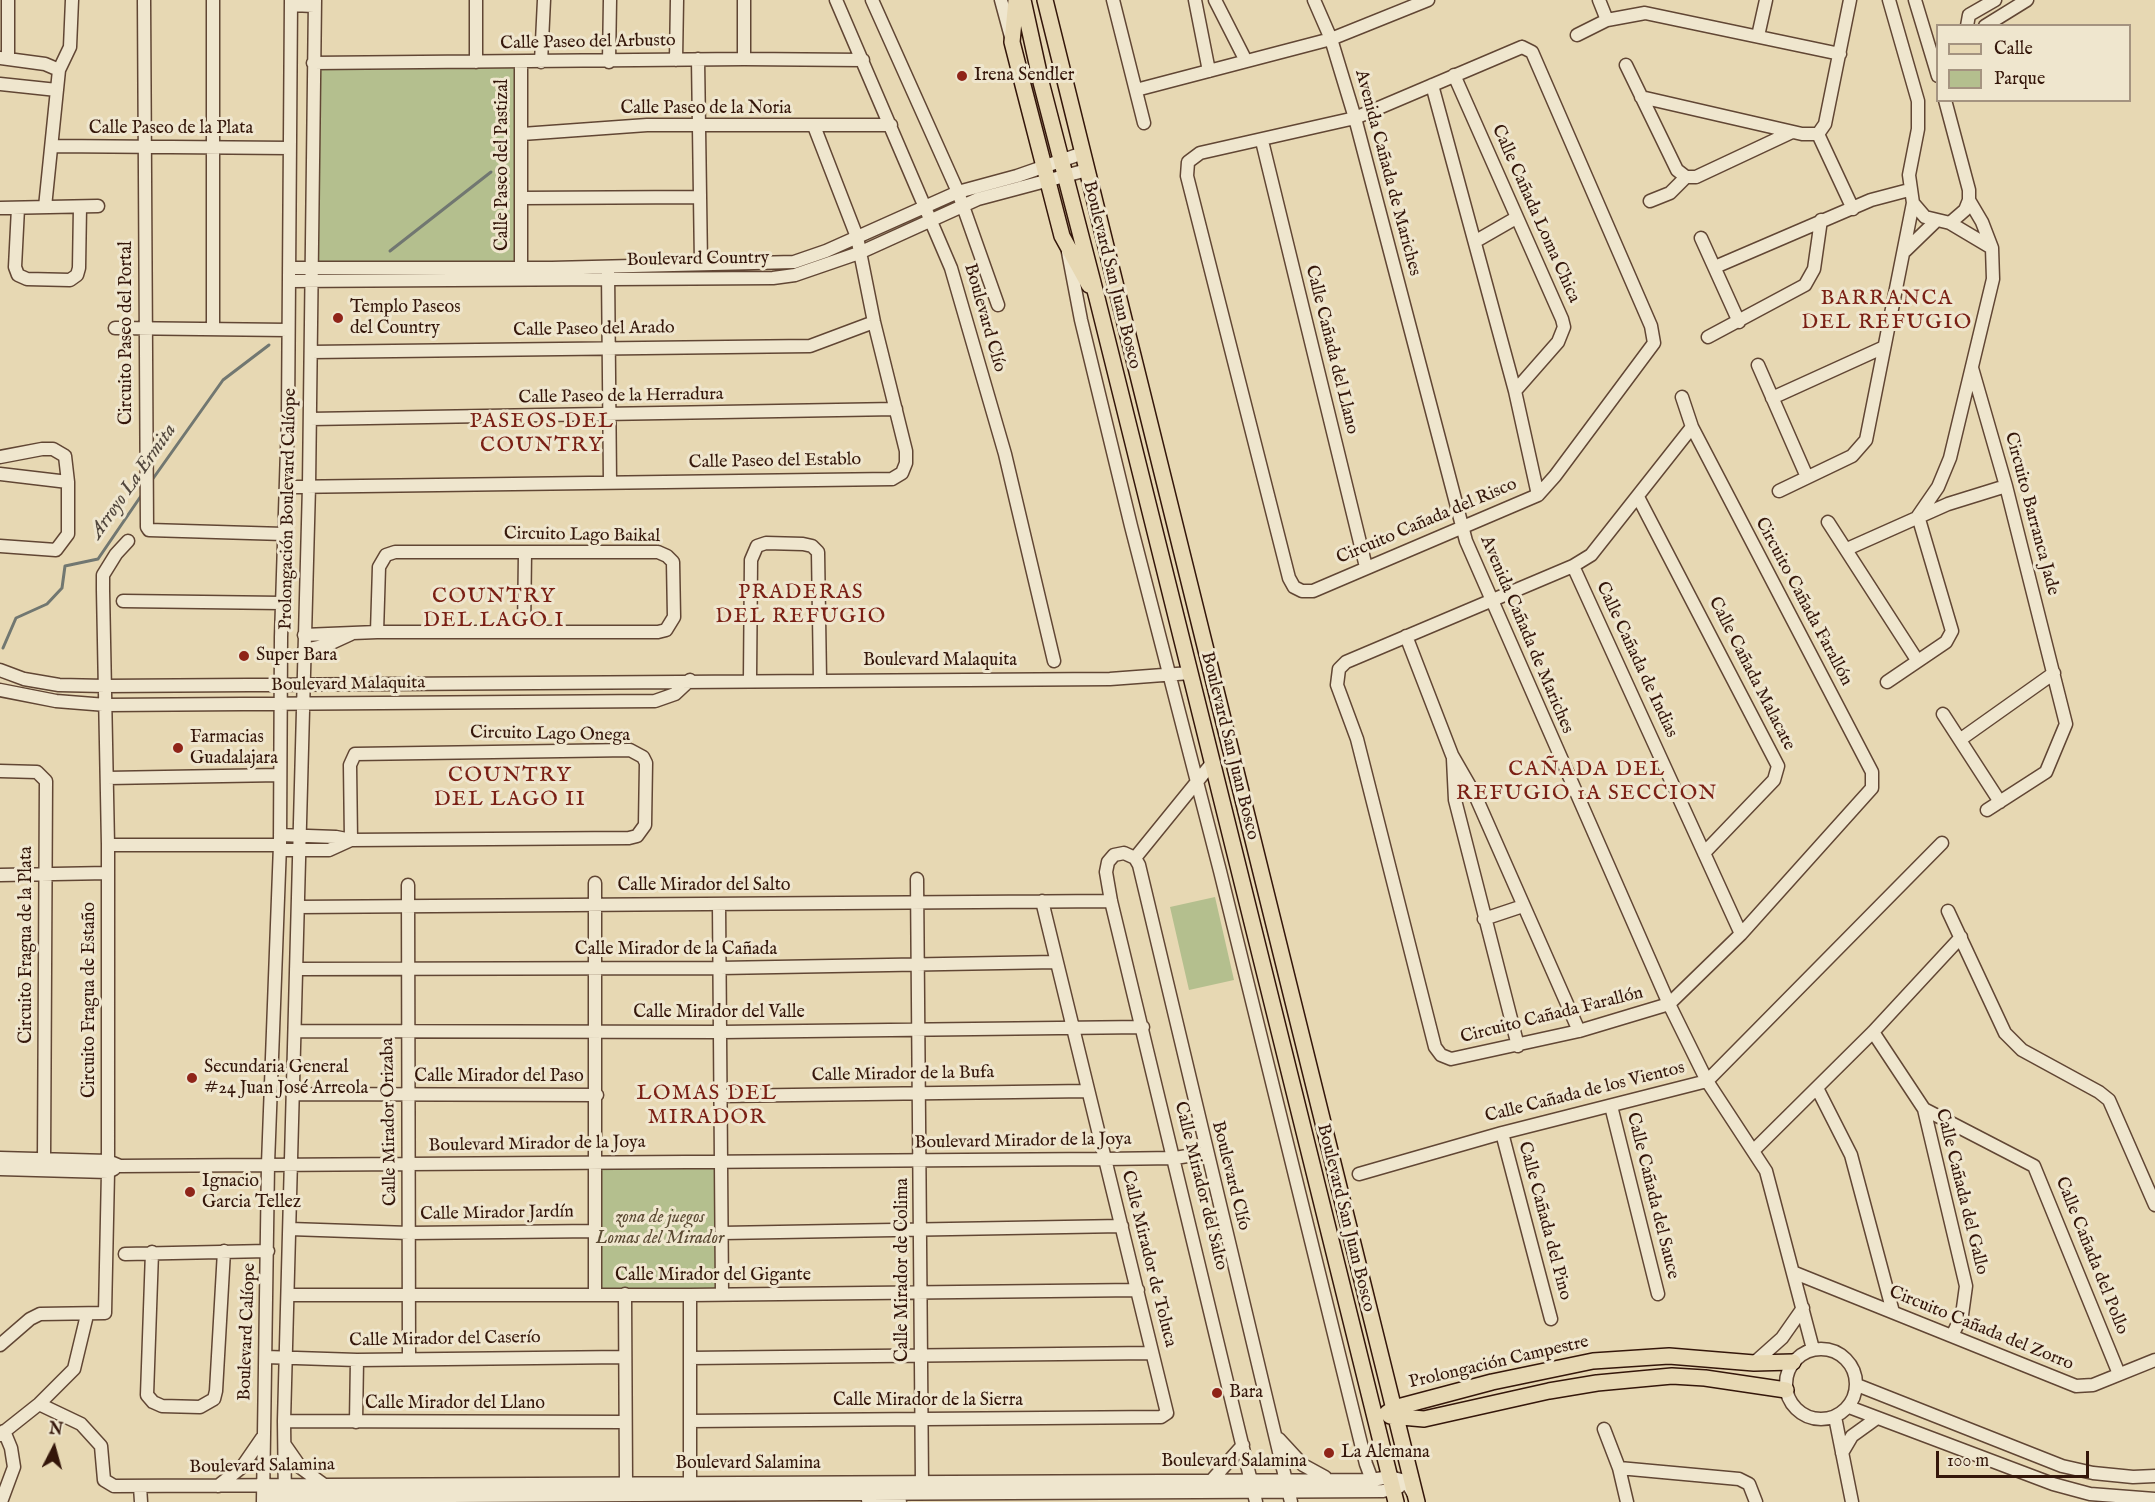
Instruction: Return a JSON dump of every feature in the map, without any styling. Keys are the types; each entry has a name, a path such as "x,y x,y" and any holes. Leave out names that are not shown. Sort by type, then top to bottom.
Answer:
{"main road":[{"path":"1016,0 1012,42 1062,236 1097,298"},
{"name":"Boulevard San Juan Bosco","path":"1023,0 1041,82 1224,805 1378,1434 1399,1481 1416,1500"},
{"name":"Boulevard San Juan Bosco","path":"1045,0 1388,1384 1399,1481"},
{"path":"1024,89 1041,82 1064,78"},
{"path":"1224,805 1245,800"},
{"name":"Prolongación Campestre","path":"1392,1414 1463,1390 1565,1365 1669,1356 1754,1363 1793,1362"},
{"path":"1362,1369 1367,1375 1377,1377 1383,1365"},
{"path":"1370,1401 1392,1414 1414,1420 1578,1386 1672,1376 1705,1378 1786,1390"},
{"path":"1388,1384 1408,1396 1450,1388 1463,1390"},
{"path":"1378,1434 1392,1414"},
{"path":"1416,1500 1403,1490 1398,1491 1399,1481 1416,1431 1436,1416"}],"street":[{"path":"8,0 4,59 45,64 59,70"},
{"path":"45,207 59,70 70,47 72,0"},
{"name":"Circuito Paseo del Portal","path":"144,0 146,522 149,530 284,534"},
{"path":"213,0 213,329"},
{"path":"476,0 476,62"},
{"path":"541,62 544,0"},
{"path":"609,62 610,0"},
{"path":"676,60 677,0"},
{"path":"744,0 744,59"},
{"name":"Boulevard Clío","path":"836,0 951,268 1002,443 1054,661"},
{"name":"Boulevard Clío","path":"872,0 958,192 998,305"},
{"path":"1001,0 1012,42"},
{"path":"1113,0 1144,123"},
{"path":"1196,0 1209,71"},
{"path":"1215,0 1246,61"},
{"name":"Avenida Cañada de Mariches","path":"1314,0 1331,39 1355,118 1461,526 1491,600 1669,1004 1707,1080 1754,1149 1766,1171 1795,1273 1813,1350"},
{"path":"1599,0 1607,20"},
{"path":"1758,36 1766,0"},
{"path":"1641,97 1810,136 1818,134 1825,124 1850,0"},
{"path":"1779,491 1852,456 1866,440 1882,348 1905,251 1912,203 1909,175 1918,129 1918,101 1889,0"},
{"path":"1915,0 1936,69"},
{"path":"1968,24 1969,15 1995,0"},
{"path":"1988,24 2028,0"},
{"path":"1136,90 1331,39 1423,1"},
{"path":"291,3 315,3"},
{"name":"Prolongación Boulevard Calíope","path":"268,1164 280,843 291,3"},
{"name":"Prolongación Boulevard Calíope","path":"292,1164 309,486 315,3"},
{"path":"1576,35 1607,20 1645,12 1840,54"},
{"name":"Circuito Cañada del Risco","path":"1516,48 1532,52 1651,326 1654,343 1555,476 1538,495 1313,591 1302,591 1294,587 1289,579 1187,176 1188,162 1200,153 1262,141 1355,118 1516,48"},
{"path":"698,59 701,264"},
{"name":"Calle Paseo del Arbusto","path":"313,63 609,62 698,59 863,60"},
{"name":"Calle Paseo del Pastizal","path":"521,62 521,268"},
{"path":"1626,66 1677,170 1686,177 1696,177 1792,132"},
{"name":"Calle Cañada Loma Chica","path":"1454,75 1564,327 1558,342 1515,391"},
{"path":"0,84 57,90"},
{"path":"1432,85 1515,391 1538,495"},
{"path":"1918,516 1938,487 1950,458 1993,279 1992,248 1982,222 1969,200 1967,181 1946,102"},
{"name":"Calle Paseo de la Noria","path":"522,134 647,125 891,125"},
{"name":"Calle Paseo del Establo","path":"286,487 892,479 902,473 906,463 906,451 874,322 859,253 858,237 814,126"},
{"path":"1818,134 1853,209"},
{"name":"Calle Cañada del Llano","path":"1262,141 1366,567"},
{"name":"Calle Paseo de la Plata","path":"52,146 290,148"},
{"name":"Boulevard Country","path":"289,268 521,268 773,278 795,275 859,253 963,205 1063,168 1083,153"},
{"name":"Boulevard Country","path":"1063,168 1088,170"},
{"name":"Boulevard Country","path":"289,281 608,273 701,264 794,262 858,237 958,192 1047,173"},
{"path":"1650,201 1670,193 1686,177"},
{"path":"1715,267 1821,220 1882,196 1909,190"},
{"path":"522,198 700,197"},
{"path":"1950,223 1959,218 1969,200"},
{"path":"1912,203 1918,211 1936,221 1950,223 1992,248"},
{"path":"0,208 99,206"},
{"path":"18,208 15,267 18,276 27,279 70,280 77,275 79,267 80,207"},
{"path":"1476,242 1516,218"},
{"path":"1708,338 1805,285 1814,269 1821,220"},
{"path":"1905,251 1936,221"},
{"path":"1701,238 1740,322"},
{"path":"1067,248 1083,331 1366,1464 1372,1480"},
{"path":"608,273 610,482"},
{"name":"Calle Paseo del Arado","path":"311,352 810,346 874,322"},
{"path":"115,328 288,330"},
{"path":"1772,398 1882,348"},
{"name":"Circuito Barranca Jade","path":"1971,364 2006,486 2066,715 2066,724 2060,741 2046,771 1987,810"},
{"path":"1758,365 1807,477"},
{"name":"Circuito Cañada Farallón","path":"1682,397 1692,428 1872,771 1874,780 1868,795 1741,934 1669,1004 1579,1031 1451,1059 1441,1055 1435,1047 1357,739 1336,677 1346,662 1573,566 1591,555 1692,428"},
{"name":"Calle Paseo de la Herradura","path":"310,419 609,416 896,409"},
{"path":"0,457 53,449 64,456 68,482 68,534 56,550 0,546"},
{"path":"0,474 68,482"},
{"path":"1847,549 1948,504 2006,486"},
{"path":"1938,487 1948,504"},
{"name":"Calle Cañada Malacate","path":"1638,497 1778,766 1774,780 1704,853"},
{"path":"1887,682 1946,642 1952,631 1918,516"},
{"path":"1828,522 1917,660"},
{"path":"105,686 103,574 128,541"},
{"path":"750,679 751,560 757,546 766,543 803,544 818,552 820,680"},
{"name":"Circuito Lago Baikal","path":"304,635 377,632 666,630 674,617 675,571 673,562 658,552 395,552 386,555 379,567 377,632"},
{"path":"524,632 525,553"},
{"name":"Calle Cañada de Indias","path":"1573,566 1741,934"},
{"path":"123,601 282,603"},
{"name":"Circuito Lago Baikal","path":"304,650 327,645 354,633"},
{"path":"1406,636 1452,755 1475,795 1579,1031"},
{"name":"Boulevard Malaquita","path":"0,670 24,679 59,685 105,686 750,679 1110,679 1190,673"},
{"path":"1960,739 2054,673"},
{"name":"Boulevard Malaquita","path":"0,690 56,702 106,705 656,701 675,694 690,680"},
{"name":"Circuito Fragua de Estaño","path":"87,1315 105,1313 108,1166 108,845 105,686"},
{"path":"1943,714 2000,802"},
{"name":"Circuito Lago Onega","path":"280,843 299,836 351,840 629,838 637,836 645,825 646,764 643,757 630,750 355,754 350,765 351,840"},
{"path":"1452,755 1455,800 1518,1046"},
{"path":"1135,858 1213,762"},
{"name":"Circuito Fragua de la Plata","path":"0,771 36,772 46,781 44,1159"},
{"path":"107,778 280,775"},
{"name":"Circuito Lago Onega","path":"280,843 299,850 329,850 351,840"},
{"path":"108,845 280,843"},
{"name":"Calle Cañada de los Vientos","path":"1359,1174 1502,1132 1707,1080 1942,843"},
{"name":"Calle Mirador del Salto","path":"1135,858 1124,853 1114,855 1108,862 1106,872 1110,901 1175,1158 1254,1491"},
{"name":"Boulevard Clío","path":"1135,858 1139,866 1288,1491"},
{"path":"0,875 108,873"},
{"name":"Calle Mirador de Colima","path":"917,879 922,1482"},
{"path":"595,883 597,1095 595,1294"},
{"name":"Calle Mirador Orizaba","path":"408,885 409,1359"},
{"name":"Calle Mirador de Toluca","path":"1042,901 1167,1408 1165,1416"},
{"name":"Calle Mirador del Salto","path":"298,907 1110,901"},
{"path":"719,904 722,1294"},
{"path":"1484,918 1523,906"},
{"path":"1948,911 1999,1023 2013,1043 2109,1100 2155,1205"},
{"path":"1754,1149 1873,1032 1961,937"},
{"name":"Calle Mirador de la Cañada","path":"296,969 720,968 1056,962"},
{"name":"Calle Mirador del Valle","path":"295,1031 721,1032 1143,1027"},
{"name":"Calle Cañada del Gallo","path":"1873,1032 1924,1109 1966,1286 1966,1302 1952,1336"},
{"path":"1817,1089 1851,1155 1893,1312"},
{"name":"Calle Mirador de la Bufa","path":"720,1096 1087,1091"},
{"name":"Calle Mirador del Paso","path":"293,1094 597,1095"},
{"name":"Calle Cañada del Sauce","path":"1611,1106 1658,1294"},
{"name":"Calle Cañada del Pollo","path":"1924,1109 2034,1166 2119,1374"},
{"name":"Calle Cañada del Pino","path":"1502,1132 1551,1319"},
{"name":"Boulevard Mirador de la Joya","path":"0,1169 268,1164 1104,1159 1175,1158 1206,1153"},
{"name":"Boulevard Mirador de la Joya","path":"0,1158 44,1159 108,1166"},
{"name":"Boulevard Calíope","path":"263,1495 268,1164"},
{"path":"285,1494 284,1422 292,1164"},
{"path":"722,1233 1122,1226"},
{"name":"Calle Mirador Jardín","path":"290,1228 409,1233 596,1231"},
{"path":"152,1252 147,1395 153,1402 162,1406 200,1407 214,1399 216,1391 224,1251"},
{"path":"125,1254 268,1251"},
{"name":"Circuito Cañada del Zorro","path":"1795,1273 2076,1386 2093,1385 2155,1360"},
{"name":"Calle Mirador del Gigante","path":"288,1295 690,1295 1138,1290"},
{"path":"625,1294 626,1483"},
{"path":"690,1295 690,1483"},
{"path":"1754,1363 1782,1338 1803,1308"},
{"path":"0,1345 30,1319 40,1314 57,1312 87,1315 74,1369 39,1404 2,1433 11,1448 14,1467 1,1502"},
{"path":"1826,1349 1839,1353 1849,1361 1855,1372 1857,1385 1850,1407 1835,1417 1815,1419 1804,1416 1789,1400 1786,1375 1793,1362 1813,1350 1826,1349"},
{"path":"690,1358 1152,1353"},
{"name":"Calle Mirador del Caserío","path":"266,1357 357,1360 624,1357"},
{"path":"356,1422 357,1360"},
{"path":"1857,1385 2062,1466 2113,1475 2155,1476"},
{"name":"Boulevard Salamina","path":"39,1404 81,1424 101,1446 102,1474 108,1484 218,1486 263,1495 434,1499 1175,1496 1288,1491 1399,1481"},
{"path":"1850,1407 2053,1484 2090,1494 2155,1499"},
{"name":"Calle Mirador de la Sierra","path":"690,1421 1165,1416"},
{"path":"1835,1417 1852,1499 1864,1502"},
{"path":"1842,1454 1852,1436 1877,1418"},
{"name":"Calle Mirador del Llano","path":"284,1422 625,1422"},
{"path":"1604,1429 1619,1468 1627,1502"},
{"path":"1274,1432 1294,1458 1313,1472 1332,1480"},
{"path":"218,1486 238,1471 263,1437"},
{"path":"284,1443 301,1468 324,1485"},
{"path":"1212,1480 1243,1445"},
{"path":"1619,1468 1739,1479 1749,1484 1756,1502"},
{"name":"Boulevard Salamina","path":"285,1494 324,1485 1212,1480 1254,1491"},
{"name":"Boulevard Salamina","path":"1288,1491 1332,1480 1399,1481"},
{"path":"140,1486 141,1502"},
{"path":"854,1498 900,1502"}],"green space":[{"path":"516,68 516,265 316,264 318,70"},
{"path":"1215,897 1234,980 1189,990 1170,907"},
{"name":"zona de juegos Lomas del Mirador","path":"722,1159 724,1295 598,1296 597,1162"}],"waterway":[{"name":"Arroyo La Ermita","path":"390,251 491,172"},
{"name":"Arroyo La Ermita","path":"152,480 223,380 269,345"},
{"name":"Arroyo La Ermita","path":"3,648 16,618 47,604 62,588 65,566 98,559 143,493"}],"place":[{"name":"Irena Sendler","path":"962,76"},
{"name":"Templo Paseos del Country","path":"338,318"},
{"name":"Super Bara","path":"244,656"},
{"name":"Farmacias Guadalajara","path":"178,748"},
{"name":"Secundaria General #24 Juan José Arreola","path":"192,1078"},
{"name":"Ignacio Garcia Tellez","path":"190,1192"},
{"name":"Bara","path":"1217,1393"},
{"name":"La Alemana","path":"1329,1453"}],"district":[{"name":"BARRANCA DEL REFUGIO","path":"1887,312"},
{"name":"PASEOS DEL COUNTRY","path":"542,435"},
{"name":"PRADERAS DEL REFUGIO","path":"801,606"},
{"name":"COUNTRY DEL LAGO I","path":"494,610"},
{"name":"CAÑADA DEL REFUGIO 1A SECCION","path":"1587,783"},
{"name":"COUNTRY DEL LAGO II","path":"510,789"},
{"name":"LOMAS DEL MIRADOR","path":"707,1107"}]}
